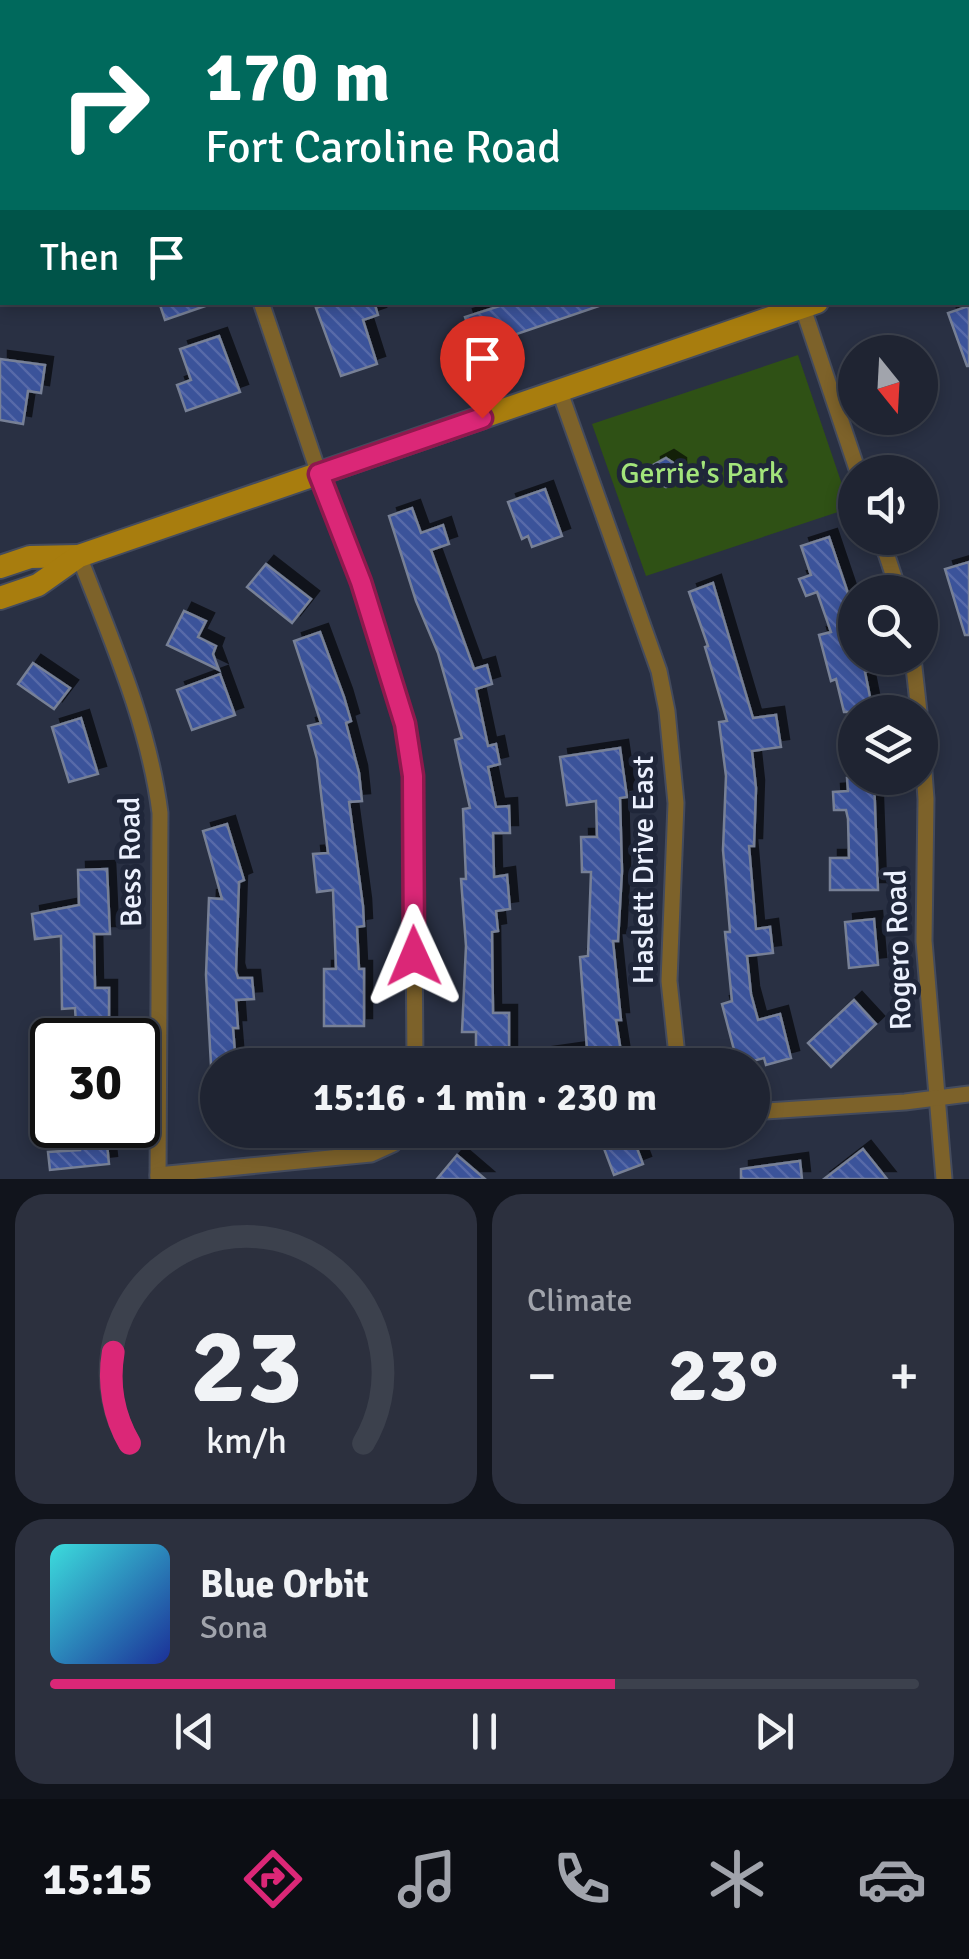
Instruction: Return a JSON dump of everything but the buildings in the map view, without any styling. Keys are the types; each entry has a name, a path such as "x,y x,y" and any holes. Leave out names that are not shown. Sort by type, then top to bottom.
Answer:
{"street":[{"path":"262,305 319,474 361,582 405,724 411,756 415,1048"},
{"path":"0,598 38,586 79,556 804,305"},
{"path":"807,305 853,455"},
{"name":"Haslett Drive East","path":"560,392 659,671 667,711 676,803 669,981 676,1048"},
{"path":"0,567 30,556 79,556"},
{"name":"Bess Road","path":"79,556 121,666 160,813 158,1177"},
{"name":"Rogero Road","path":"926,795 924,941 944,1179"},
{"path":"770,1111 969,1094"},
{"path":"158,1177 372,1154 385,1148"}],"green space":[{"name":"Gerrie's Park","path":"798,355 838,473 838,512 646,576 592,424"}],"route":[{"path":"414,956 413,776 405,724 361,582 319,474 482,418"}]}
